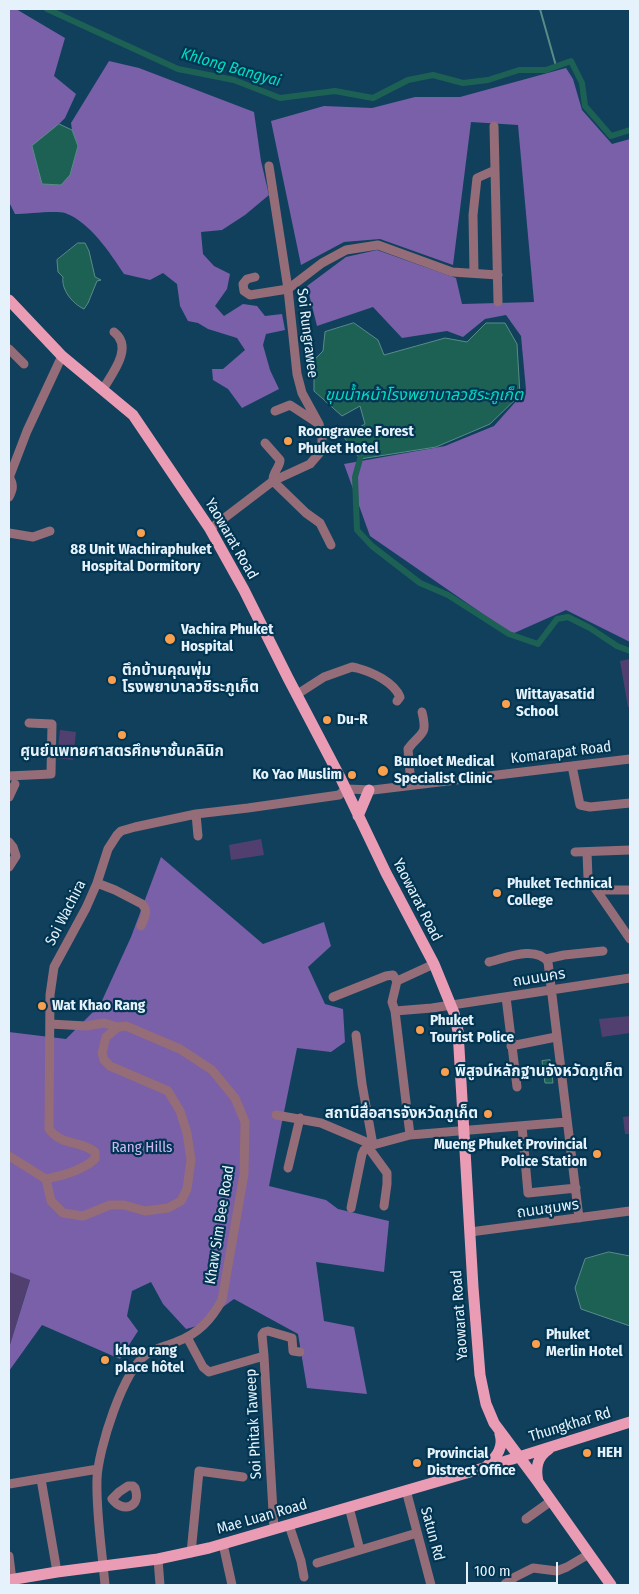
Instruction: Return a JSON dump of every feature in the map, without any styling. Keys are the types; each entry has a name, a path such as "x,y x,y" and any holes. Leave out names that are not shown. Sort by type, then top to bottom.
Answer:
{"main road":[{"name":"Yaowarat Road","path":"9,300 62,356 133,415 210,529 246,594 434,964 451,1004 458,1031 480,1375 488,1412 500,1432 611,1585"},
{"path":"358,816 369,790"},
{"name":"Thungkhar Rd","path":"518,1457 630,1422"},
{"path":"487,1467 496,1458 501,1448 500,1432"},
{"path":"538,1482 535,1470 536,1465 545,1452 553,1447"},
{"name":"Mae Luan Road","path":"11,1580 190,1553 518,1457"}],"street":[{"path":"494,126 498,302"},
{"name":"Soi Rungrawee","path":"210,529 273,481 310,464 322,450 322,435 319,424 302,393 297,374 288,289 269,166"},
{"path":"474,273 473,215 477,178 495,170"},
{"path":"255,277 247,279 243,284 244,291 250,296 288,289 322,263 346,250 378,245 452,272 498,275"},
{"path":"103,389 115,370 122,349 121,339 114,332"},
{"path":"9,349 24,364"},
{"path":"9,497 13,489 13,483 9,478 62,356"},
{"path":"275,411 290,405 319,424"},
{"path":"264,443 280,460 273,474 273,481 306,513 320,523 331,545"},
{"path":"9,532 33,538 50,531"},
{"path":"296,695 324,677 352,667 384,680 398,692 400,697 397,701"},
{"path":"411,785 408,749 424,731 425,724 422,712"},
{"path":"9,797 12,780 51,774 52,724 29,723"},
{"name":"Komarapat Road","path":"346,789 369,790 630,759"},
{"path":"572,766 580,805 590,807 630,803"},
{"name":"Soi Wachira","path":"46,1179 68,1174 88,1165 95,1159 95,1152 89,1147 63,1141 54,1135 50,1129 50,995 54,967 86,908 114,838 121,831 135,826 196,814 339,795 346,789"},
{"path":"196,814 198,836"},
{"path":"9,842 16,856 9,867"},
{"path":"575,852 630,850"},
{"path":"587,852 588,878 630,939"},
{"path":"97,883 116,890 142,904 146,908 146,912 141,926"},
{"path":"598,890 630,890"},
{"path":"546,959 564,955 604,952"},
{"path":"489,962 529,953 541,955 546,959 550,969 556,1037 579,1218"},
{"path":"397,981 434,964"},
{"path":"333,997 386,976 393,975 397,981 392,1002 395,1011 410,1136"},
{"name":"ถนนนคร","path":"395,1011 432,1008 630,978"},
{"path":"506,997 517,1087"},
{"name":"Khaw Sim Bee Road","path":"50,1024 86,1026 104,1023 118,1027 126,1026 180,1048 212,1070 235,1098 245,1122 244,1174 222,1300 214,1316 204,1327 187,1338 147,1354 136,1365 121,1391 115,1407 98,1469 98,1502 104,1585"},
{"path":"9,1156 46,1179 51,1202 63,1213 83,1216 110,1205 124,1205 145,1211 168,1208 181,1201 187,1189 191,1160 187,1133 180,1111 168,1091 110,1066 104,1060 102,1053 106,1037 118,1027"},
{"path":"356,1036 370,1146 387,1173 384,1206"},
{"path":"511,1046 556,1037"},
{"path":"276,1116 300,1118 321,1123 370,1146"},
{"path":"288,1168 300,1118"},
{"path":"351,1208 362,1154 370,1146 410,1136 567,1122"},
{"path":"522,1126 528,1193 576,1188"},
{"name":"ถนนชุมพร","path":"470,1232 630,1211"},
{"path":"264,1356 262,1335 268,1331 292,1338 293,1351 300,1352"},
{"name":"Soi Phitak Taweep","path":"187,1338 203,1367 209,1372 264,1356 274,1529"},
{"path":"9,1484 98,1469"},
{"path":"190,1553 199,1471 243,1477"},
{"path":"41,1479 57,1572"},
{"name":"Satun Rd","path":"406,1490 431,1585"},
{"path":"98,1502 112,1499"},
{"path":"526,1519 551,1501"},
{"path":"349,1507 360,1550"},
{"path":"289,1525 301,1561 304,1578"},
{"path":"318,1564 417,1533"},
{"path":"223,1544 232,1585"},
{"path":"505,1584 532,1568 557,1571 589,1554"},
{"path":"9,1556 11,1580"},
{"path":"158,1559 160,1585"}],"shaded area":[{"path":"630,659 630,707 628,707 620,661"},
{"path":"60,730 76,732 73,760 57,758"},
{"path":"261,839 264,855 231,860 229,845"},
{"path":"630,1016 630,1033 602,1037 599,1019"},
{"path":"630,1116 630,1134 625,1134 623,1117"},
{"path":"9,1272 30,1279 9,1348"}],"green space":[{"path":"9,9 16,9 65,38 54,76 76,94 65,118 52,131 78,146 71,123 109,61 139,68 254,112 261,161 269,195 245,215 222,230 201,232 203,254 214,266 230,274 227,289 215,306 224,316 243,304 257,306 265,316 282,314 285,330 266,334 263,345 270,370 279,389 242,408 228,389 213,380 212,369 223,369 245,350 237,338 188,321 180,306 177,284 163,273 150,280 124,274 99,239 83,223 65,213 15,214 9,202"},
{"path":"566,68 573,79 582,110 612,144 630,139 630,642 566,610 512,634 370,536 344,464 445,446 494,426 526,390 521,336 506,315 485,319 463,337 447,331 402,338 373,307 317,326 307,286 346,257 377,250 456,278 462,304 534,302 518,125 471,122 453,265 380,239 344,242 301,265 271,121 324,106 372,108 415,97 460,97"},
{"name":"Rang Hills","path":"161,857 263,944 324,922 331,946 308,967 325,1004 343,1009 345,1042 331,1052 297,1048 269,1186 326,1200 338,1209 389,1221 384,1272 316,1262 324,1321 354,1327 367,1394 307,1388 298,1334 234,1299 197,1326 186,1329 163,1304 151,1282 132,1291 127,1316 138,1331 120,1359 42,1325 9,1371 9,1348 30,1280 9,1272 9,1032 66,1039 100,1005 131,937"}],"water":[{"path":"59,124 72,130 78,146 70,175 61,185 42,184 32,146"},
{"path":"78,243 85,243 89,251 95,277 101,280 97,281 84,309 76,304 66,292 63,277 58,272 57,260"},
{"name":"ขุมน้ำหน้าโรงพยาบาลวชิระภูเก็ต","path":"354,323 378,340 384,355 445,338 467,342 486,323 505,323 517,344 520,395 490,424 436,447 360,459 343,436 365,424 360,406 342,416 314,391 314,360 323,351 325,332"},
{"path":"550,1060 553,1083 545,1083 542,1061"},
{"path":"609,1252 630,1256 630,1326 581,1309 575,1288 585,1259"}],"waterway":[{"name":"Khlong Bangyai","path":"47,9 178,69 234,80 280,98 335,91 373,98 408,80 433,75 463,83 488,80 519,70 546,70 571,61 582,83 585,106 611,136 630,130"},
{"path":"540,9 556,66"},
{"path":"360,459 355,477 357,530 372,546 420,583 448,595 509,634 538,644 557,619 568,617 590,628 617,646 630,651"}],"place":[{"name":"Roongravee Forest Phuket Hotel","path":"288,441"},
{"name":"88 Unit Wachiraphuket Hospital Dormitory","path":"141,533"},
{"name":"Vachira Phuket Hospital","path":"170,639"},
{"name":"ตึกบ้านคุณพุ่ม โรงพยาบาลวชิระภูเก็ต","path":"112,680"},
{"name":"Wittayasatid School","path":"506,704"},
{"name":"Du-R","path":"327,720"},
{"name":"ศูนย์แพทยศาสตรศึกษาชั้นคลินิก","path":"122,735"},
{"name":"Bunloet Medical Specialist Clinic","path":"383,771"},
{"name":"Ko Yao Muslim","path":"352,775"},
{"name":"Phuket Technical College","path":"497,893"},
{"name":"Wat Khao Rang","path":"42,1006"},
{"name":"Phuket Tourist Police","path":"420,1030"},
{"name":"พิสูจน์หลักฐานจังหวัดภูเก็ต","path":"445,1072"},
{"name":"สถานีสื่อสารจังหวัดภูเก็ต","path":"488,1114"},
{"name":"Mueng Phuket Provincial Police Station","path":"597,1154"},
{"name":"Phuket Merlin Hotel","path":"536,1344"},
{"name":"khao rang place hôtel","path":"105,1360"},
{"name":"HEH","path":"587,1453"},
{"name":"Provincial Distrect Office","path":"417,1463"}]}
